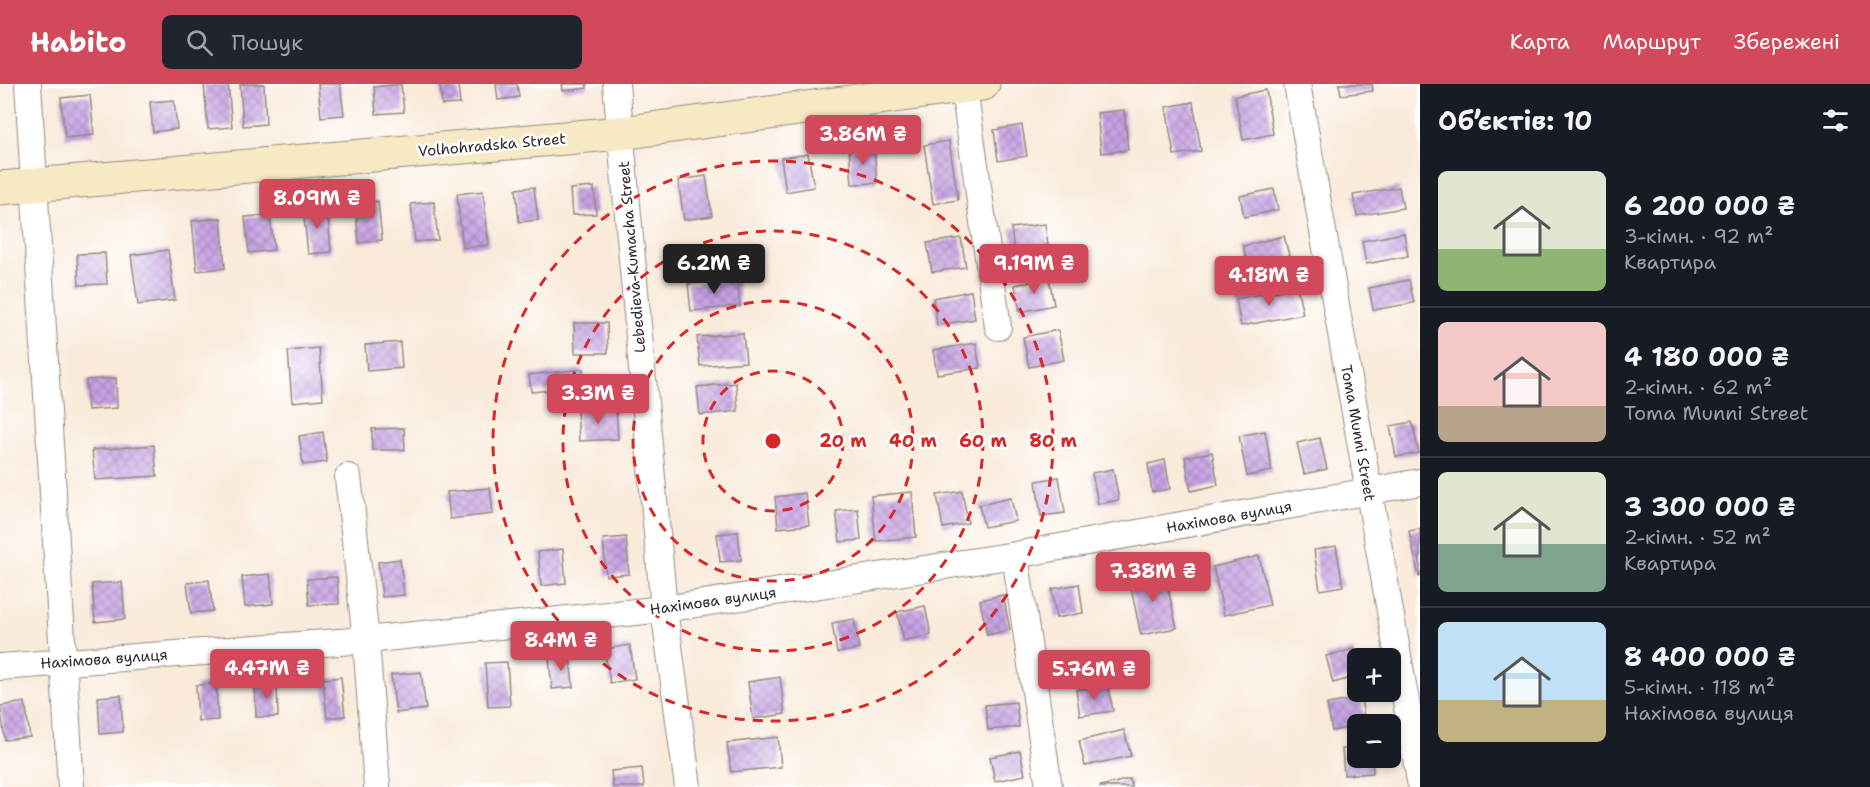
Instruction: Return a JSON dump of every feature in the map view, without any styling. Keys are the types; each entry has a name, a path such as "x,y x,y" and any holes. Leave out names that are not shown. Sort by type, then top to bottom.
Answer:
{"street":[{"path":"28,84 71,787"},
{"name":"Lebedieva-Kumacha Street","path":"616,84 664,609 688,787"},
{"name":"Toma Munni Street","path":"1297,84 1368,493 1416,739 1420,781"},
{"path":"973,86 998,327"},
{"name":"Volhohradska Street","path":"0,188 621,133 973,86"},
{"path":"348,477 366,640 377,787"},
{"name":"Нахімова вулиця","path":"0,667 366,640 664,609 1015,555 1420,482"},
{"path":"1015,555 1050,787"}],"building":[{"path":"204,84 228,84 232,127 208,129"},
{"path":"240,84 264,84 266,124 243,126"},
{"path":"318,84 340,84 344,115 321,117"},
{"path":"401,84 404,112 376,114 374,87"},
{"path":"440,84 458,84 460,104 442,105"},
{"path":"496,84 517,84 519,97 498,100"},
{"path":"562,84 587,84 587,88 563,91"},
{"path":"1339,84 1372,84 1373,91 1341,95"},
{"path":"1266,90 1273,134 1243,140 1235,96"},
{"path":"90,95 94,135 65,138 61,98"},
{"path":"174,100 177,129 153,132 150,102"},
{"path":"1193,102 1201,151 1174,155 1166,107"},
{"path":"1124,110 1128,150 1101,153 1097,113"},
{"path":"1022,125 1027,156 998,161 994,130"},
{"path":"949,141 958,200 933,204 924,145"},
{"path":"874,147 877,183 852,184 849,149"},
{"path":"808,154 814,187 786,192 781,158"},
{"path":"706,176 712,216 684,220 678,180"},
{"path":"534,187 538,220 519,222 516,189"},
{"path":"594,187 596,214 572,215 570,189"},
{"path":"1399,187 1403,208 1357,216 1353,195"},
{"path":"1274,189 1278,210 1244,217 1240,196"},
{"path":"483,191 489,245 463,248 457,194"},
{"path":"378,201 382,240 359,243 355,204"},
{"path":"434,202 438,240 415,242 411,204"},
{"path":"327,206 331,252 308,254 303,208"},
{"path":"270,215 274,250 249,253 245,217"},
{"path":"221,218 225,268 197,271 192,221"},
{"path":"1045,224 1048,245 1014,250 1011,228"},
{"path":"1404,233 1408,256 1366,264 1362,241"},
{"path":"1284,236 1290,259 1249,269 1243,246"},
{"path":"961,238 966,267 932,272 927,243"},
{"path":"168,250 175,300 138,305 131,255"},
{"path":"105,253 107,284 79,285 77,254"},
{"path":"1049,278 1054,305 1020,312 1015,285"},
{"path":"737,279 740,306 691,311 688,284"},
{"path":"1409,280 1414,303 1373,310 1369,288"},
{"path":"1297,287 1303,314 1241,326 1236,299"},
{"path":"971,291 975,319 937,325 933,298"},
{"path":"574,323 607,323 608,353 575,353"},
{"path":"1058,330 1064,360 1029,367 1023,337"},
{"path":"743,333 746,362 700,366 697,337"},
{"path":"400,342 402,368 367,371 365,345"},
{"path":"976,343 980,368 937,374 933,350"},
{"path":"319,348 323,399 292,402 288,351"},
{"path":"583,369 585,387 531,392 529,375"},
{"path":"116,378 117,408 88,410 86,380"},
{"path":"736,383 738,411 700,415 697,387"},
{"path":"616,409 618,439 579,441 577,411"},
{"path":"1412,422 1419,453 1396,457 1390,426"},
{"path":"404,428 405,450 372,450 372,429"},
{"path":"1265,431 1272,471 1247,476 1239,436"},
{"path":"323,432 327,462 303,465 299,436"},
{"path":"1320,438 1327,469 1304,474 1297,443"},
{"path":"154,445 157,476 95,480 92,450"},
{"path":"1212,452 1218,485 1191,491 1185,457"},
{"path":"1165,460 1170,489 1152,492 1148,464"},
{"path":"1113,469 1119,500 1098,504 1092,473"},
{"path":"1059,477 1065,513 1041,516 1036,481"},
{"path":"490,488 493,514 450,519 447,492"},
{"path":"962,491 968,523 943,528 937,495"},
{"path":"912,492 916,537 876,541 871,496"},
{"path":"805,493 809,525 778,528 775,497"},
{"path":"1011,498 1016,521 984,527 979,505"},
{"path":"858,509 861,540 840,542 836,511"},
{"path":"1420,529 1420,577 1419,577 1409,531"},
{"path":"738,532 741,560 720,562 717,534"},
{"path":"626,537 629,574 606,576 603,539"},
{"path":"1336,546 1343,586 1320,590 1314,550"},
{"path":"563,549 566,583 541,586 538,552"},
{"path":"1259,556 1270,605 1224,615 1213,567"},
{"path":"400,559 404,595 382,597 378,562"},
{"path":"1164,571 1177,628 1141,635 1129,579"},
{"path":"270,574 273,604 245,607 242,577"},
{"path":"337,577 339,604 309,605 307,579"},
{"path":"209,580 213,611 191,613 187,583"},
{"path":"122,582 125,619 95,622 92,584"},
{"path":"1079,584 1083,613 1056,618 1052,589"},
{"path":"1003,595 1010,630 987,635 980,600"},
{"path":"925,606 931,635 904,641 897,612"},
{"path":"854,619 859,649 837,653 832,623"},
{"path":"630,645 635,679 610,683 604,649"},
{"path":"1347,651 1347,679 1333,683 1326,656"},
{"path":"570,656 573,687 552,689 549,658"},
{"path":"507,662 510,706 488,707 485,663"},
{"path":"421,672 426,709 396,713 391,675"},
{"path":"341,677 345,716 327,718 323,679"},
{"path":"780,677 785,714 753,719 748,682"},
{"path":"277,683 278,717 256,717 255,684"},
{"path":"216,684 218,720 198,721 196,685"},
{"path":"1108,685 1113,711 1080,716 1076,690"},
{"path":"121,695 123,732 100,734 98,697"},
{"path":"1347,700 1362,702 1363,714 1347,714 1347,728 1332,731 1327,704"},
{"path":"25,702 30,737 5,740 0,706"},
{"path":"1016,702 1019,727 988,730 985,705"},
{"path":"1124,730 1131,756 1085,766 1079,741"},
{"path":"778,737 781,767 731,772 727,743"},
{"path":"1342,749 1347,749 1347,768 1373,768 1373,773 1344,775"},
{"path":"1020,751 1025,775 995,781 990,757"},
{"path":"642,768 644,787 613,787 611,771"},
{"path":"1130,779 1132,787 1100,787 1100,786"}]}
